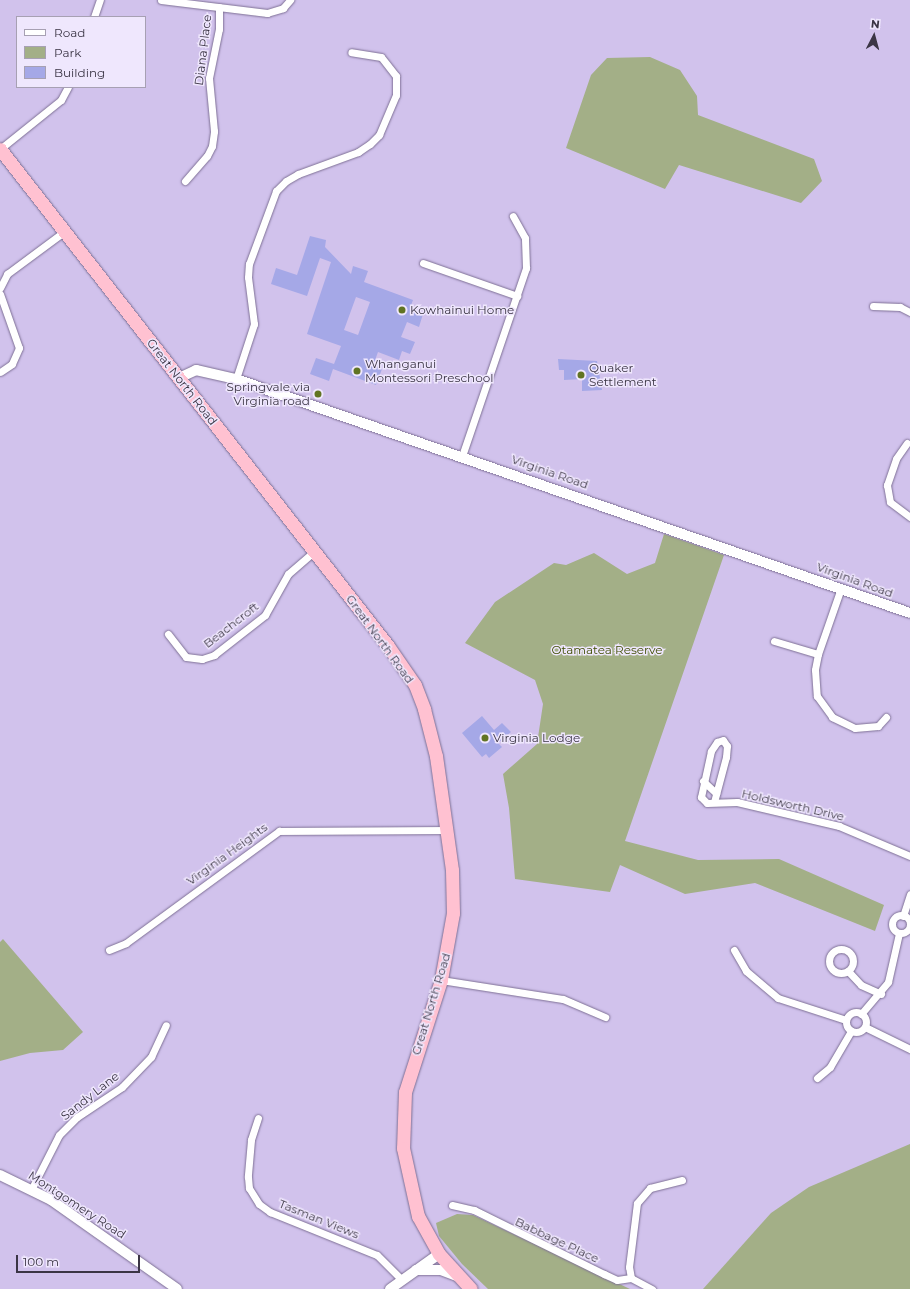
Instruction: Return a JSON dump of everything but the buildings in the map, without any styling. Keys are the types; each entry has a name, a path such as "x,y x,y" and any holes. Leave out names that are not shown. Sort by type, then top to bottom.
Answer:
{"highway":[{"name":"Great North Road","path":"0,149 388,646 415,685 431,732 447,830 453,913 441,980 411,1070 402,1130 411,1192 418,1216 439,1254 470,1289"}],"street":[{"path":"94,16 100,0"},
{"path":"161,0 267,13 282,8 290,0"},
{"name":"Diana Place","path":"185,181 207,156 212,146 214,131 208,78 219,29 219,7"},
{"path":"236,379 254,324 248,277 249,264 276,192 286,181 298,174 358,152 370,144 380,135 396,95 396,76 381,57 351,52"},
{"path":"0,149 61,100 67,88"},
{"path":"462,456 526,268 528,250 513,216"},
{"path":"0,288 7,274 65,231"},
{"path":"423,263 517,296"},
{"path":"0,294 19,348 12,364 0,372"},
{"path":"873,306 900,307 910,312"},
{"name":"Virginia Road","path":"179,378 196,370 236,379 462,456 910,613"},
{"path":"907,443 896,458 887,485 890,502 910,517"},
{"name":"Beachcroft","path":"168,634 186,657 202,659 214,655 265,615 288,574 314,551"},
{"path":"841,588 818,654 815,670 817,696 832,717 844,725 867,729 878,726 886,717"},
{"path":"774,641 818,654"},
{"path":"723,740 728,746 714,802 707,803 701,797 704,782 711,751 717,742 723,740"},
{"path":"704,782 716,792"},
{"name":"Holdsworth Drive","path":"714,802 737,802 839,826 910,856"},
{"name":"Virginia Heights","path":"109,950 126,943 279,831 447,830"},
{"path":"903,916 910,894"},
{"path":"846,1020 851,1014 861,1014 881,994 891,976 899,932 892,923 897,916 903,916"},
{"path":"899,932 907,930 910,925 903,916"},
{"path":"734,950 746,971 778,998 846,1020"},
{"path":"848,971 860,985 881,994"},
{"path":"441,980 563,999 605,1017"},
{"path":"861,1014 864,1027"},
{"path":"817,1078 830,1067 850,1031 846,1020"},
{"name":"Sandy Lane","path":"32,1188 59,1135 77,1117 122,1087 152,1057 166,1025"},
{"path":"850,1031 858,1032 864,1027"},
{"path":"864,1027 910,1049"},
{"name":"Tasman Views","path":"258,1118 251,1140 248,1177 249,1188 259,1204 276,1214 377,1255 402,1280"},
{"name":"Montgomery Road","path":"0,1175 32,1188 177,1289"},
{"path":"631,1278 629,1267 637,1203 650,1188 682,1180"},
{"name":"Babbage Place","path":"452,1205 474,1210 617,1280 631,1278 652,1289"},
{"path":"390,1289 439,1254"},
{"path":"416,1270 442,1270 457,1276"}],"green space":[{"path":"650,57 680,70 697,96 698,115 814,159 822,181 801,203 679,165 665,189 566,148 591,75 607,58"},
{"name":"Otamatea Reserve","path":"664,534 724,555 625,841 698,860 779,859 884,905 875,931 755,883 685,894 620,865 610,892 515,879 509,808 503,774 537,744 543,704 535,680 465,643 495,602 554,563 566,565 594,553 627,574 655,563"},
{"path":"3,939 83,1032 63,1050 30,1053 0,1061 0,942"},
{"path":"910,1144 910,1289 703,1289 771,1213 809,1187"},
{"path":"457,1214 473,1215 630,1289 488,1289 462,1264 439,1236 436,1223"}],"place":[{"name":"Kowhainui Home","path":"402,310"},
{"name":"Whanganui Montessori Preschool","path":"357,371"},
{"name":"Quaker Settlement","path":"581,375"},
{"name":"Springvale via Virginia road","path":"318,394"},
{"name":"Virginia Lodge","path":"485,738"}]}
